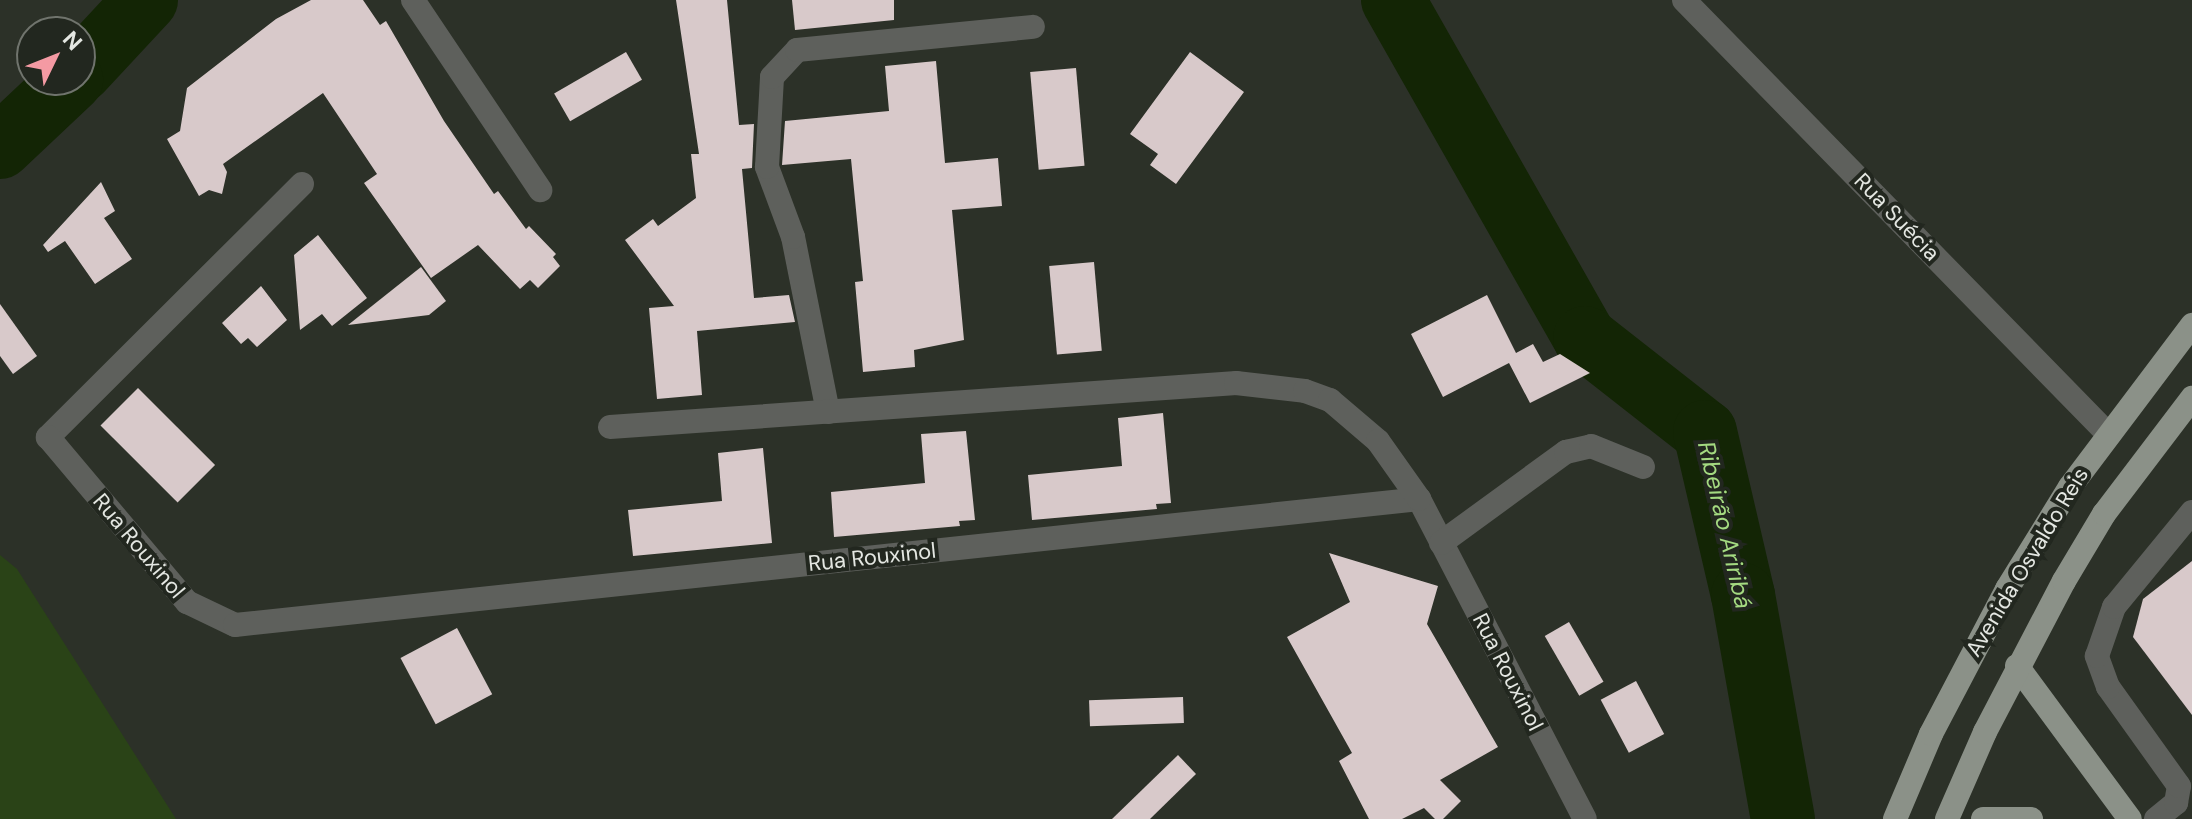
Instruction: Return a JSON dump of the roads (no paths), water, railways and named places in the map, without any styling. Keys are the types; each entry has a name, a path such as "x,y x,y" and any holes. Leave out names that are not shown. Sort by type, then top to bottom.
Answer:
{"main road":[{"name":"Avenida Osvaldo Reis","path":"1895,819 1987,624 2070,487 2192,325"},
{"name":"Avenida Osvaldo Reis","path":"1947,819 2017,666 2104,514 2189,408"},
{"path":"2017,666 2130,819"},
{"path":"1983,819 2031,819"}],"street":[{"path":"413,0 540,190"},
{"name":"Rua Suécia","path":"1684,0 2109,435"},
{"path":"828,412 793,237 767,167 772,77 797,50 1033,27"},
{"name":"Rua Rouxinol","path":"302,184 48,437 187,602 235,625 1419,499 1585,819"},
{"path":"610,427 1236,383 1305,391 1330,400 1370,432 1419,499"},
{"path":"1441,543 1566,452 1591,446 1643,467"},
{"path":"2156,819 2176,803 2179,786 2108,687 2097,656 2114,607 2192,512"}],"waterway":[{"name":"Ribeirão Ariribá","path":"96,54 146,0"},
{"name":"Ribeirão Ariribá","path":"1393,0 1585,338 1705,432 1743,595 1783,819"},
{"name":"Ribeirão Ariribá","path":"0,147 54,96"}]}
